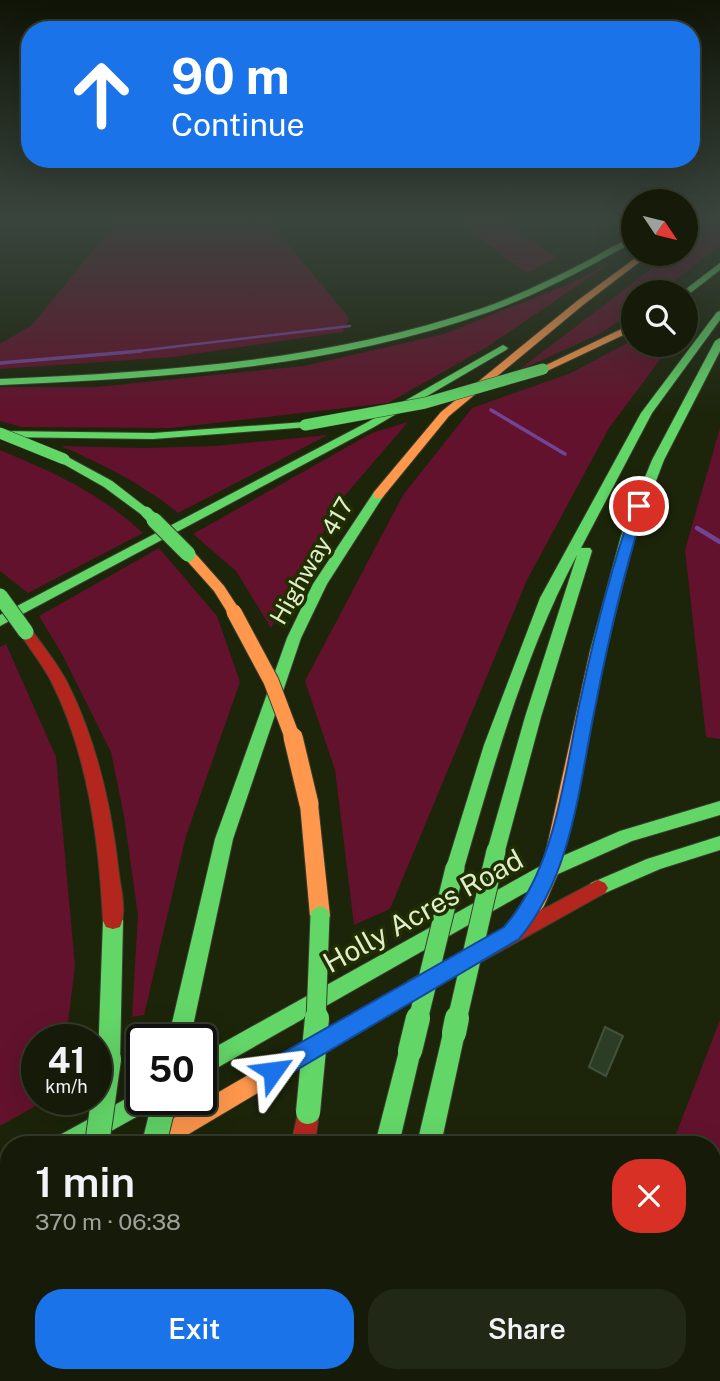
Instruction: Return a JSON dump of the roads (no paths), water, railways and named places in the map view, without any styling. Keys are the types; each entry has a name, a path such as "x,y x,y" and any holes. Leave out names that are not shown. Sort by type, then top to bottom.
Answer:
{"main road":[{"path":"0,382 75,380 286,359 393,338 466,318 548,285"},
{"name":"Highway 417","path":"183,1024 223,839 293,638 320,584 369,505 445,414 604,285"},
{"path":"0,621 424,395 599,289"},
{"path":"389,1136 455,868 492,745 547,598 647,413 720,314"},
{"path":"0,433 153,437 305,425 378,414 449,398 543,369 621,333"},
{"path":"512,933 537,900 551,869 601,639 628,536 658,460 720,341"},
{"path":"0,433 64,459 108,484 146,512 219,589 260,652 289,724 309,804 320,916 318,1002 304,1136"},
{"path":"431,1136 496,851 548,665 606,485"},
{"path":"0,596 60,684 97,799 111,871 114,1003 98,1136"},
{"name":"Holly Acres Road","path":"217,1058 551,869 626,836 720,808"},
{"path":"164,1136 389,1002 512,933 631,872 720,844"},
{"path":"80,1136 126,1110"},
{"path":"153,1136 160,1115"}],"waterway":[{"path":"130,352 350,326"},
{"path":"130,352 141,351"},
{"path":"0,363 130,352"},
{"path":"121,353 130,352"},
{"path":"491,410 565,454"},
{"path":"697,528 720,542"}]}
